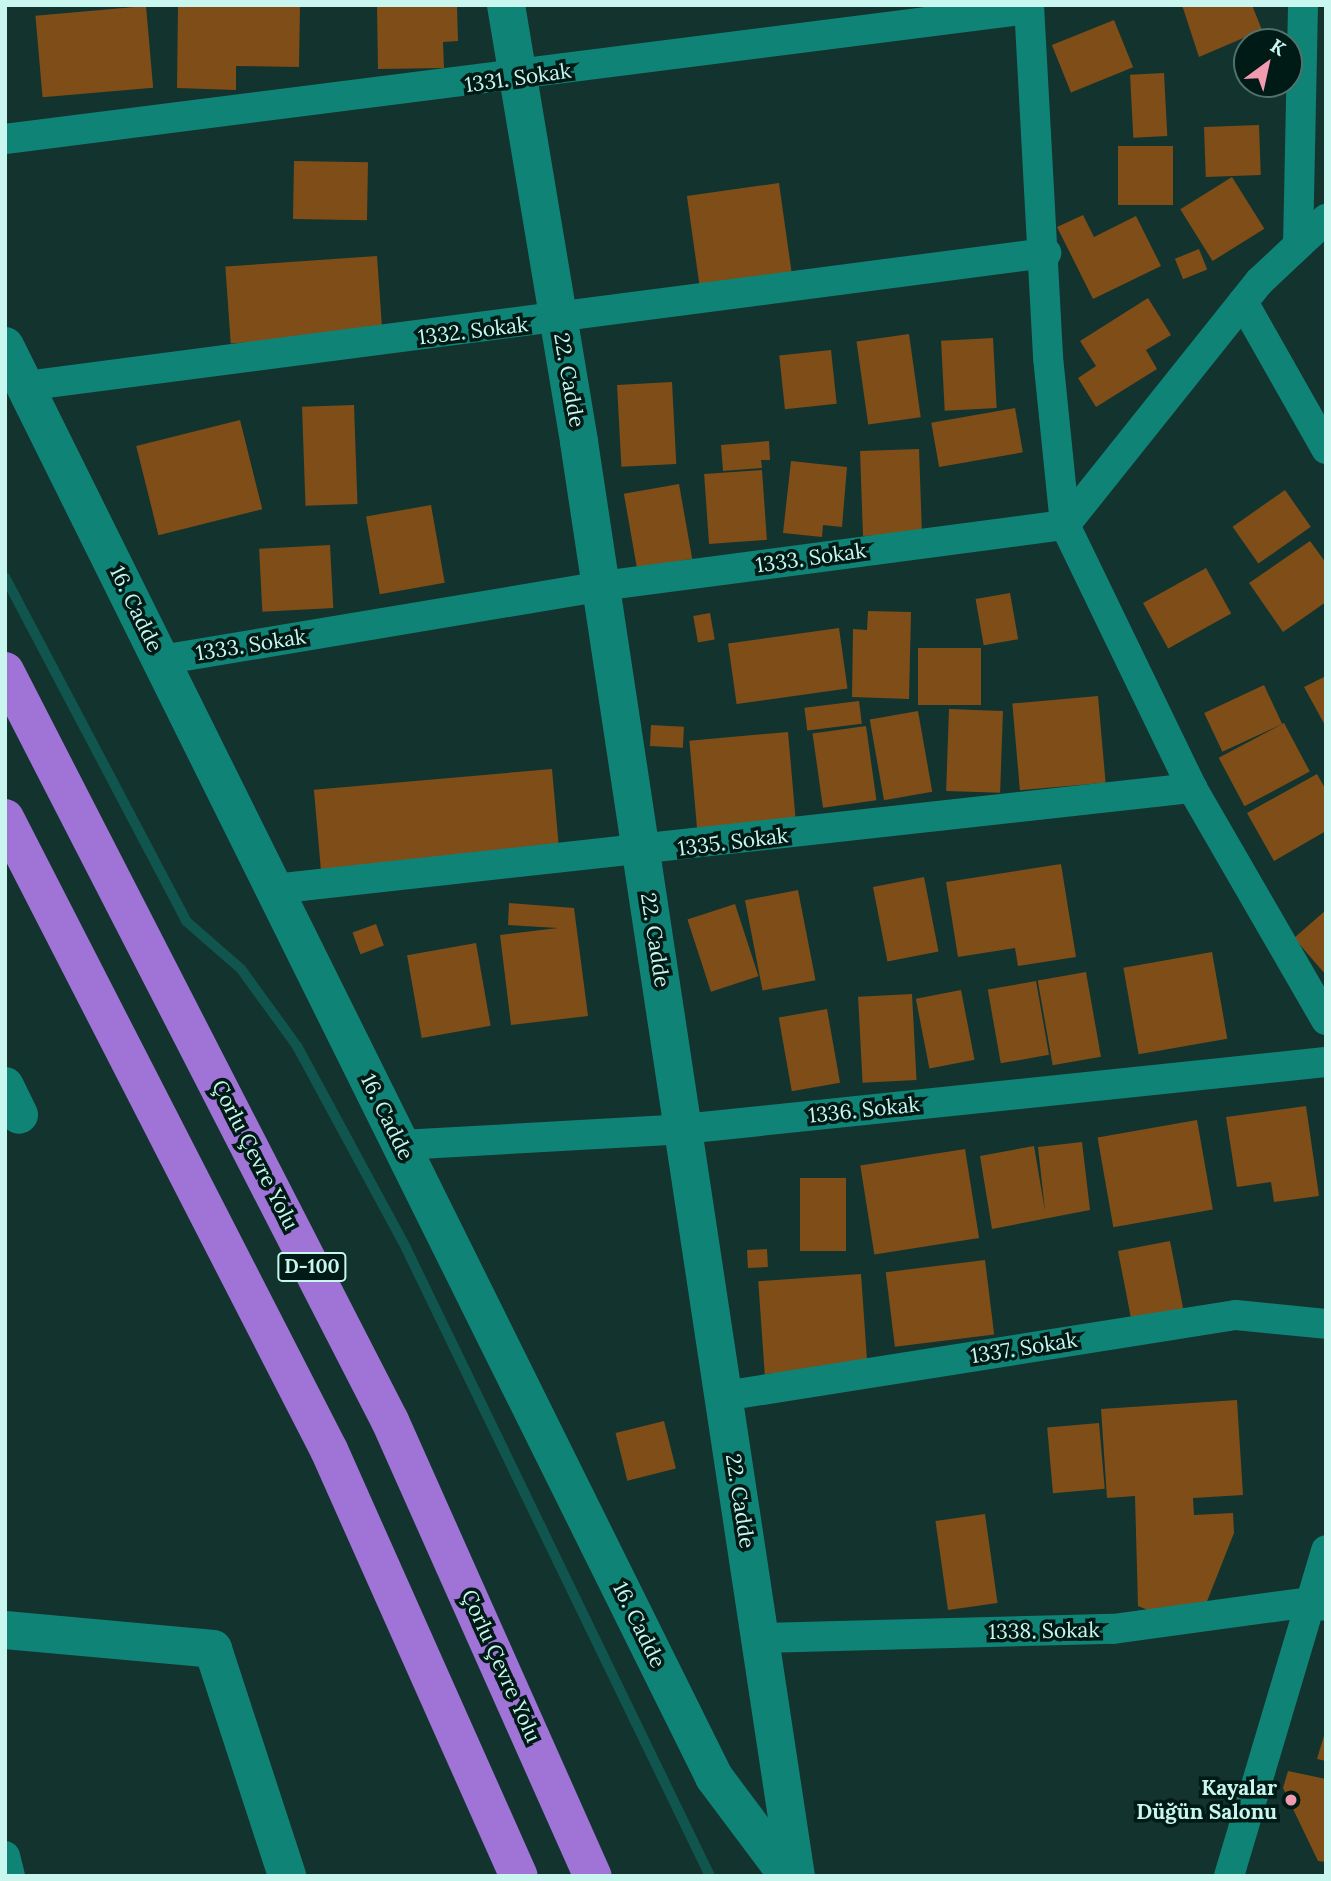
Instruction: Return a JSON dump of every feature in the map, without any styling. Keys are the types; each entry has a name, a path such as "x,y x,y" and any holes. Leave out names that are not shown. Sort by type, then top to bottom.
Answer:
{"highway":[{"name":"Çorlu Çevre Yolu","path":"5,671 390,1421 593,1876"},
{"name":"D-100","path":"5,818 329,1450 519,1876"}],"street":[{"name":"22. Cadde","path":"506,5 601,586 796,1876"},
{"path":"1298,245 1303,5"},
{"name":"1331. Sokak","path":"5,139 518,79 1029,7"},
{"path":"1029,7 1046,253 1048,358 1065,525 1192,788 1326,1020"},
{"path":"1065,525 1243,302 1326,219"},
{"name":"1332. Sokak","path":"25,386 559,321 1046,253"},
{"path":"1243,302 1326,449"},
{"name":"16. Cadde","path":"5,346 714,1777 788,1876"},
{"name":"1333. Sokak","path":"161,660 601,586 1065,525"},
{"name":"1335. Sokak","path":"274,888 642,853 1192,788"},
{"name":"1336. Sokak","path":"401,1145 683,1129 1326,1062"},
{"name":"1337. Sokak","path":"724,1395 1236,1315 1326,1324"},
{"path":"1229,1876 1318,1604 1326,1550"},
{"name":"1338. Sokak","path":"760,1638 1113,1629 1318,1604"},
{"path":"5,1630 213,1649 287,1876"},
{"path":"5,1856 10,1876"}],"building":[{"path":"178,5 300,5 299,67 236,66 236,90 177,88"},
{"path":"377,5 457,5 458,41 443,42 444,68 378,69"},
{"path":"1182,5 1252,5 1261,28 1233,28 1233,42 1199,57"},
{"path":"146,6 153,88 43,97 35,16"},
{"path":"1114,20 1133,67 1071,92 1052,45"},
{"path":"1164,73 1167,136 1133,138 1130,75"},
{"path":"1259,125 1261,175 1206,177 1204,127"},
{"path":"1118,146 1173,146 1173,205 1118,205"},
{"path":"294,161 368,162 367,220 293,219"},
{"path":"1232,177 1264,229 1213,261 1180,209"},
{"path":"779,183 792,272 699,285 687,196"},
{"path":"1083,215 1094,237 1136,216 1161,266 1093,299 1057,227"},
{"path":"1199,249 1207,269 1183,279 1175,259"},
{"path":"377,256 382,333 231,343 225,267"},
{"path":"1148,298 1171,335 1146,350 1157,369 1096,407 1078,378 1096,366 1080,341"},
{"path":"909,334 921,417 868,425 857,341"},
{"path":"993,338 997,408 945,411 941,341"},
{"path":"831,350 837,404 785,409 779,355"},
{"path":"672,382 676,464 621,467 617,385"},
{"path":"354,405 357,504 305,506 302,407"},
{"path":"1015,408 1023,452 939,467 931,423"},
{"path":"240,420 262,509 158,535 136,446"},
{"path":"769,441 770,460 761,460 762,468 723,471 721,445"},
{"path":"919,449 922,534 863,536 860,451"},
{"path":"791,461 847,467 842,527 823,525 822,537 783,533"},
{"path":"762,470 767,540 709,544 704,474"},
{"path":"679,484 692,559 637,569 624,494"},
{"path":"1285,490 1311,527 1258,564 1233,527"},
{"path":"431,505 445,583 380,594 366,516"},
{"path":"1310,541 1326,563 1326,602 1283,632 1249,583"},
{"path":"330,545 333,608 262,612 259,549"},
{"path":"1206,568 1231,613 1168,648 1143,603"},
{"path":"1010,593 1018,639 984,645 976,599"},
{"path":"868,611 911,612 909,699 852,697 853,629 867,630"},
{"path":"710,613 715,640 698,643 693,616"},
{"path":"839,628 847,688 737,704 728,644"},
{"path":"918,648 981,648 981,705 918,705"},
{"path":"1326,676 1326,727 1304,687"},
{"path":"1264,685 1282,724 1222,752 1204,713"},
{"path":"1098,696 1106,783 1020,790 1012,703"},
{"path":"859,701 862,724 807,731 804,708"},
{"path":"949,709 1003,711 1000,793 946,791"},
{"path":"918,711 932,792 884,800 870,720"},
{"path":"1284,723 1310,772 1244,806 1219,758"},
{"path":"651,725 684,727 683,748 650,746"},
{"path":"866,726 876,800 823,808 813,734"},
{"path":"788,732 796,820 697,828 689,741"},
{"path":"552,769 559,855 321,876 314,790"},
{"path":"1317,774 1326,790 1326,831 1274,861 1247,813"},
{"path":"1061,864 1076,957 1018,966 1015,948 958,957 946,882"},
{"path":"924,877 939,952 887,962 873,887"},
{"path":"798,890 816,980 763,991 745,900"},
{"path":"509,903 574,908 588,1016 511,1025 500,935 558,928 508,925"},
{"path":"735,904 758,976 711,992 687,919"},
{"path":"1326,910 1326,975 1294,938"},
{"path":"376,924 384,946 360,954 353,933"},
{"path":"476,943 491,1026 422,1038 407,955"},
{"path":"1212,952 1227,1039 1139,1054 1123,968"},
{"path":"1086,972 1101,1057 1053,1065 1038,981"},
{"path":"1036,981 1049,1055 1001,1063 988,990"},
{"path":"961,990 975,1060 929,1068 916,999"},
{"path":"912,994 917,1080 863,1083 858,997"},
{"path":"827,1009 840,1083 792,1091 779,1018"},
{"path":"1306,1106 1319,1196 1274,1202 1271,1182 1237,1187 1226,1117"},
{"path":"1197,1120 1213,1210 1113,1227 1098,1138"},
{"path":"1082,1142 1090,1210 992,1229 980,1156 1034,1146 1045,1211 1038,1147"},
{"path":"965,1149 979,1238 874,1254 860,1166"},
{"path":"800,1178 846,1178 846,1251 800,1251"},
{"path":"1170,1241 1184,1315 1132,1325 1118,1251"},
{"path":"767,1249 768,1267 748,1268 747,1250"},
{"path":"985,1260 994,1334 895,1347 886,1272"},
{"path":"861,1274 867,1367 765,1374 758,1281"},
{"path":"1237,1400 1243,1495 1193,1498 1194,1515 1233,1513 1234,1533 1204,1609 1153,1612 1138,1606 1135,1496 1107,1498 1101,1409"},
{"path":"664,1421 676,1469 627,1481 615,1433"},
{"path":"1099,1423 1105,1489 1053,1493 1047,1428"},
{"path":"985,1514 998,1603 948,1610 935,1521"},
{"path":"1326,1729 1326,1761 1317,1759"},
{"path":"1288,1771 1326,1779 1326,1862 1318,1861 1283,1788"}],"waterway":[{"path":"5,577 186,921 241,969 297,1046 406,1248 710,1876"}],"place":[{"name":"Kayalar Düğün Salonu","path":"1291,1800"}]}
